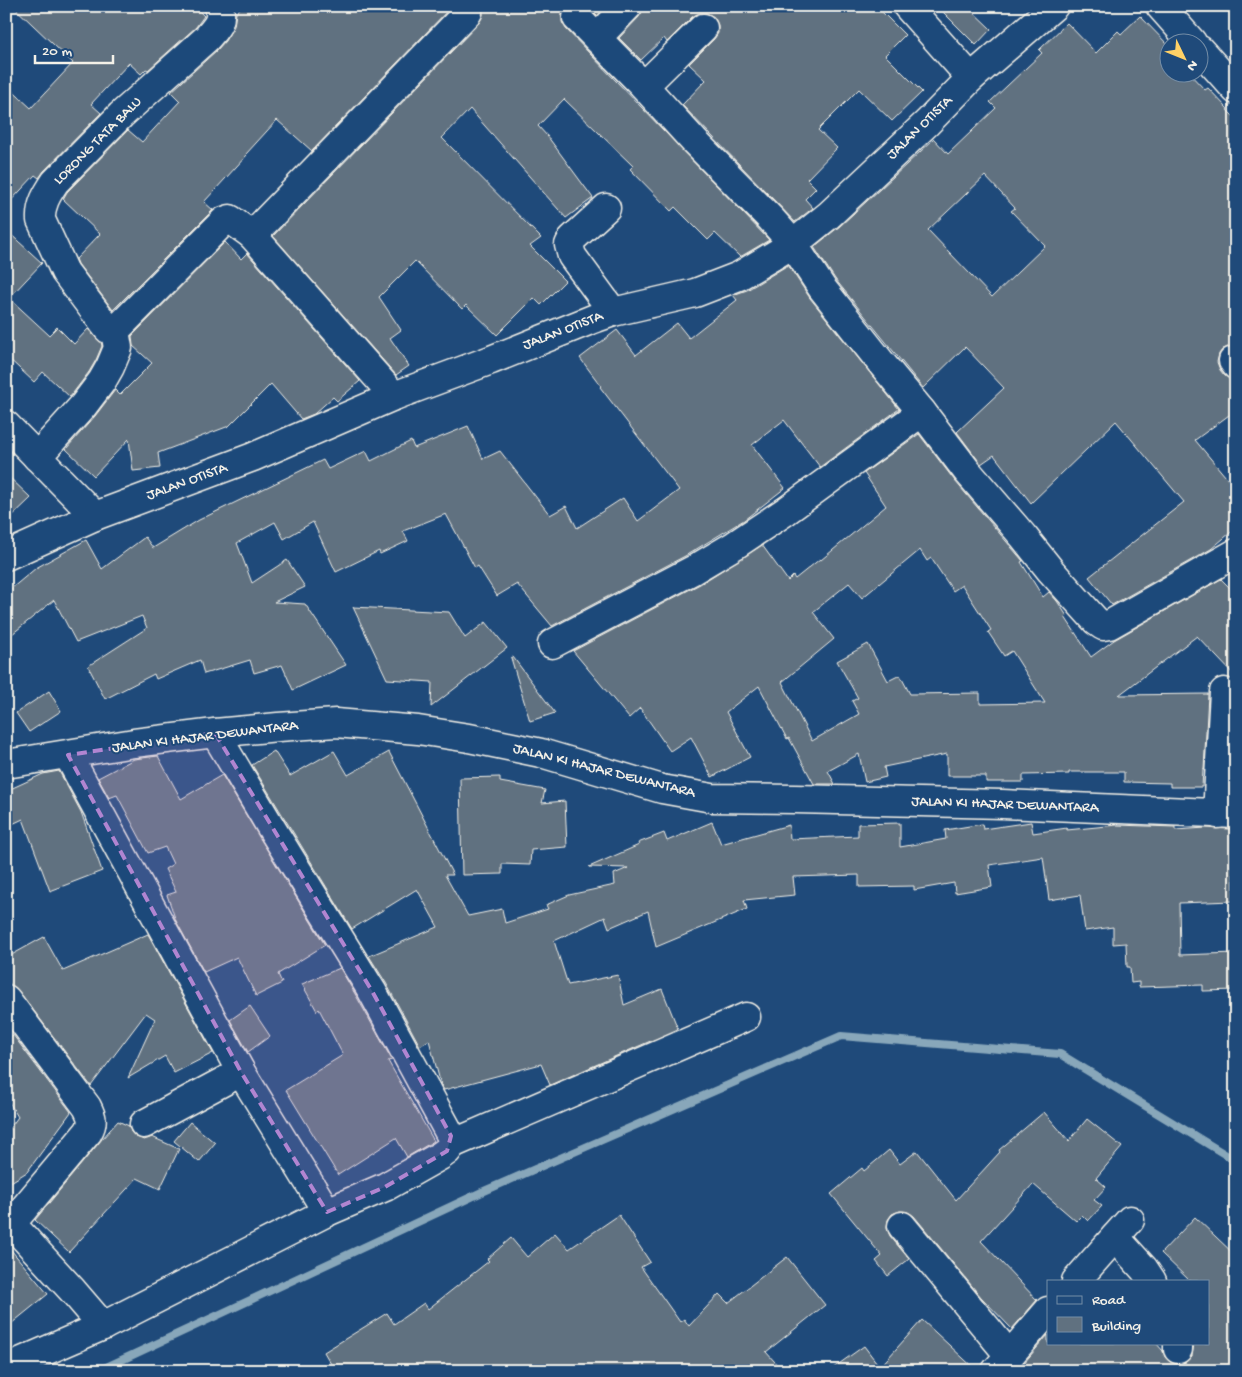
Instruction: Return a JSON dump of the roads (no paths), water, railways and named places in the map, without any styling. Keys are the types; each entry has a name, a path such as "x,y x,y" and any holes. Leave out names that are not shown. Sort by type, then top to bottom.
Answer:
{"street":[{"name":"LORONG TATA BALU","path":"114,331 108,328 65,272 41,220 40,211 47,193 55,182 120,115 207,38 217,26 221,15 219,6"},
{"path":"597,38 628,6"},
{"path":"907,6 971,78"},
{"name":"JALAN OTISTA","path":"6,556 95,516 253,457 394,396 613,312 695,293 739,276 793,244 829,214 872,175 971,78 1054,6"},
{"path":"1160,6 1183,32"},
{"path":"252,235 468,12"},
{"path":"577,18 793,244 822,288 967,471 1051,571 1096,621 1103,626 1109,625 1236,553"},
{"path":"644,86 703,28"},
{"path":"1210,61 1236,90"},
{"path":"606,208 572,239 569,245 572,256 613,312"},
{"path":"37,457 83,406 102,381 117,352 118,344 114,331 224,221 230,219 252,235 394,396"},
{"path":"552,644 693,570 735,545 786,511 922,412"},
{"path":"6,425 95,516"},
{"path":"1224,692 1226,814"},
{"name":"JALAN KI HAJAR DEWANTARA","path":"6,764 134,743 215,733 336,723 418,730 469,738 541,753 662,789 712,798 795,798 1003,804 1226,814"},
{"path":"215,733 272,830 372,991 451,1136 452,1144"},
{"path":"68,755 240,1072 327,1212"},
{"path":"6,999 87,1107 93,1120 88,1132 9,1221 103,1326"},
{"path":"6,1368 103,1326 327,1212 385,1187 440,1156 452,1144 746,1017"},
{"path":"144,1124 240,1072"},
{"path":"902,1226 1002,1363 1047,1312"},
{"path":"1077,1280 1123,1228 1151,1280"}],"waterway":[{"path":"98,1371 482,1192 841,1036 1060,1054 1236,1161"}]}
